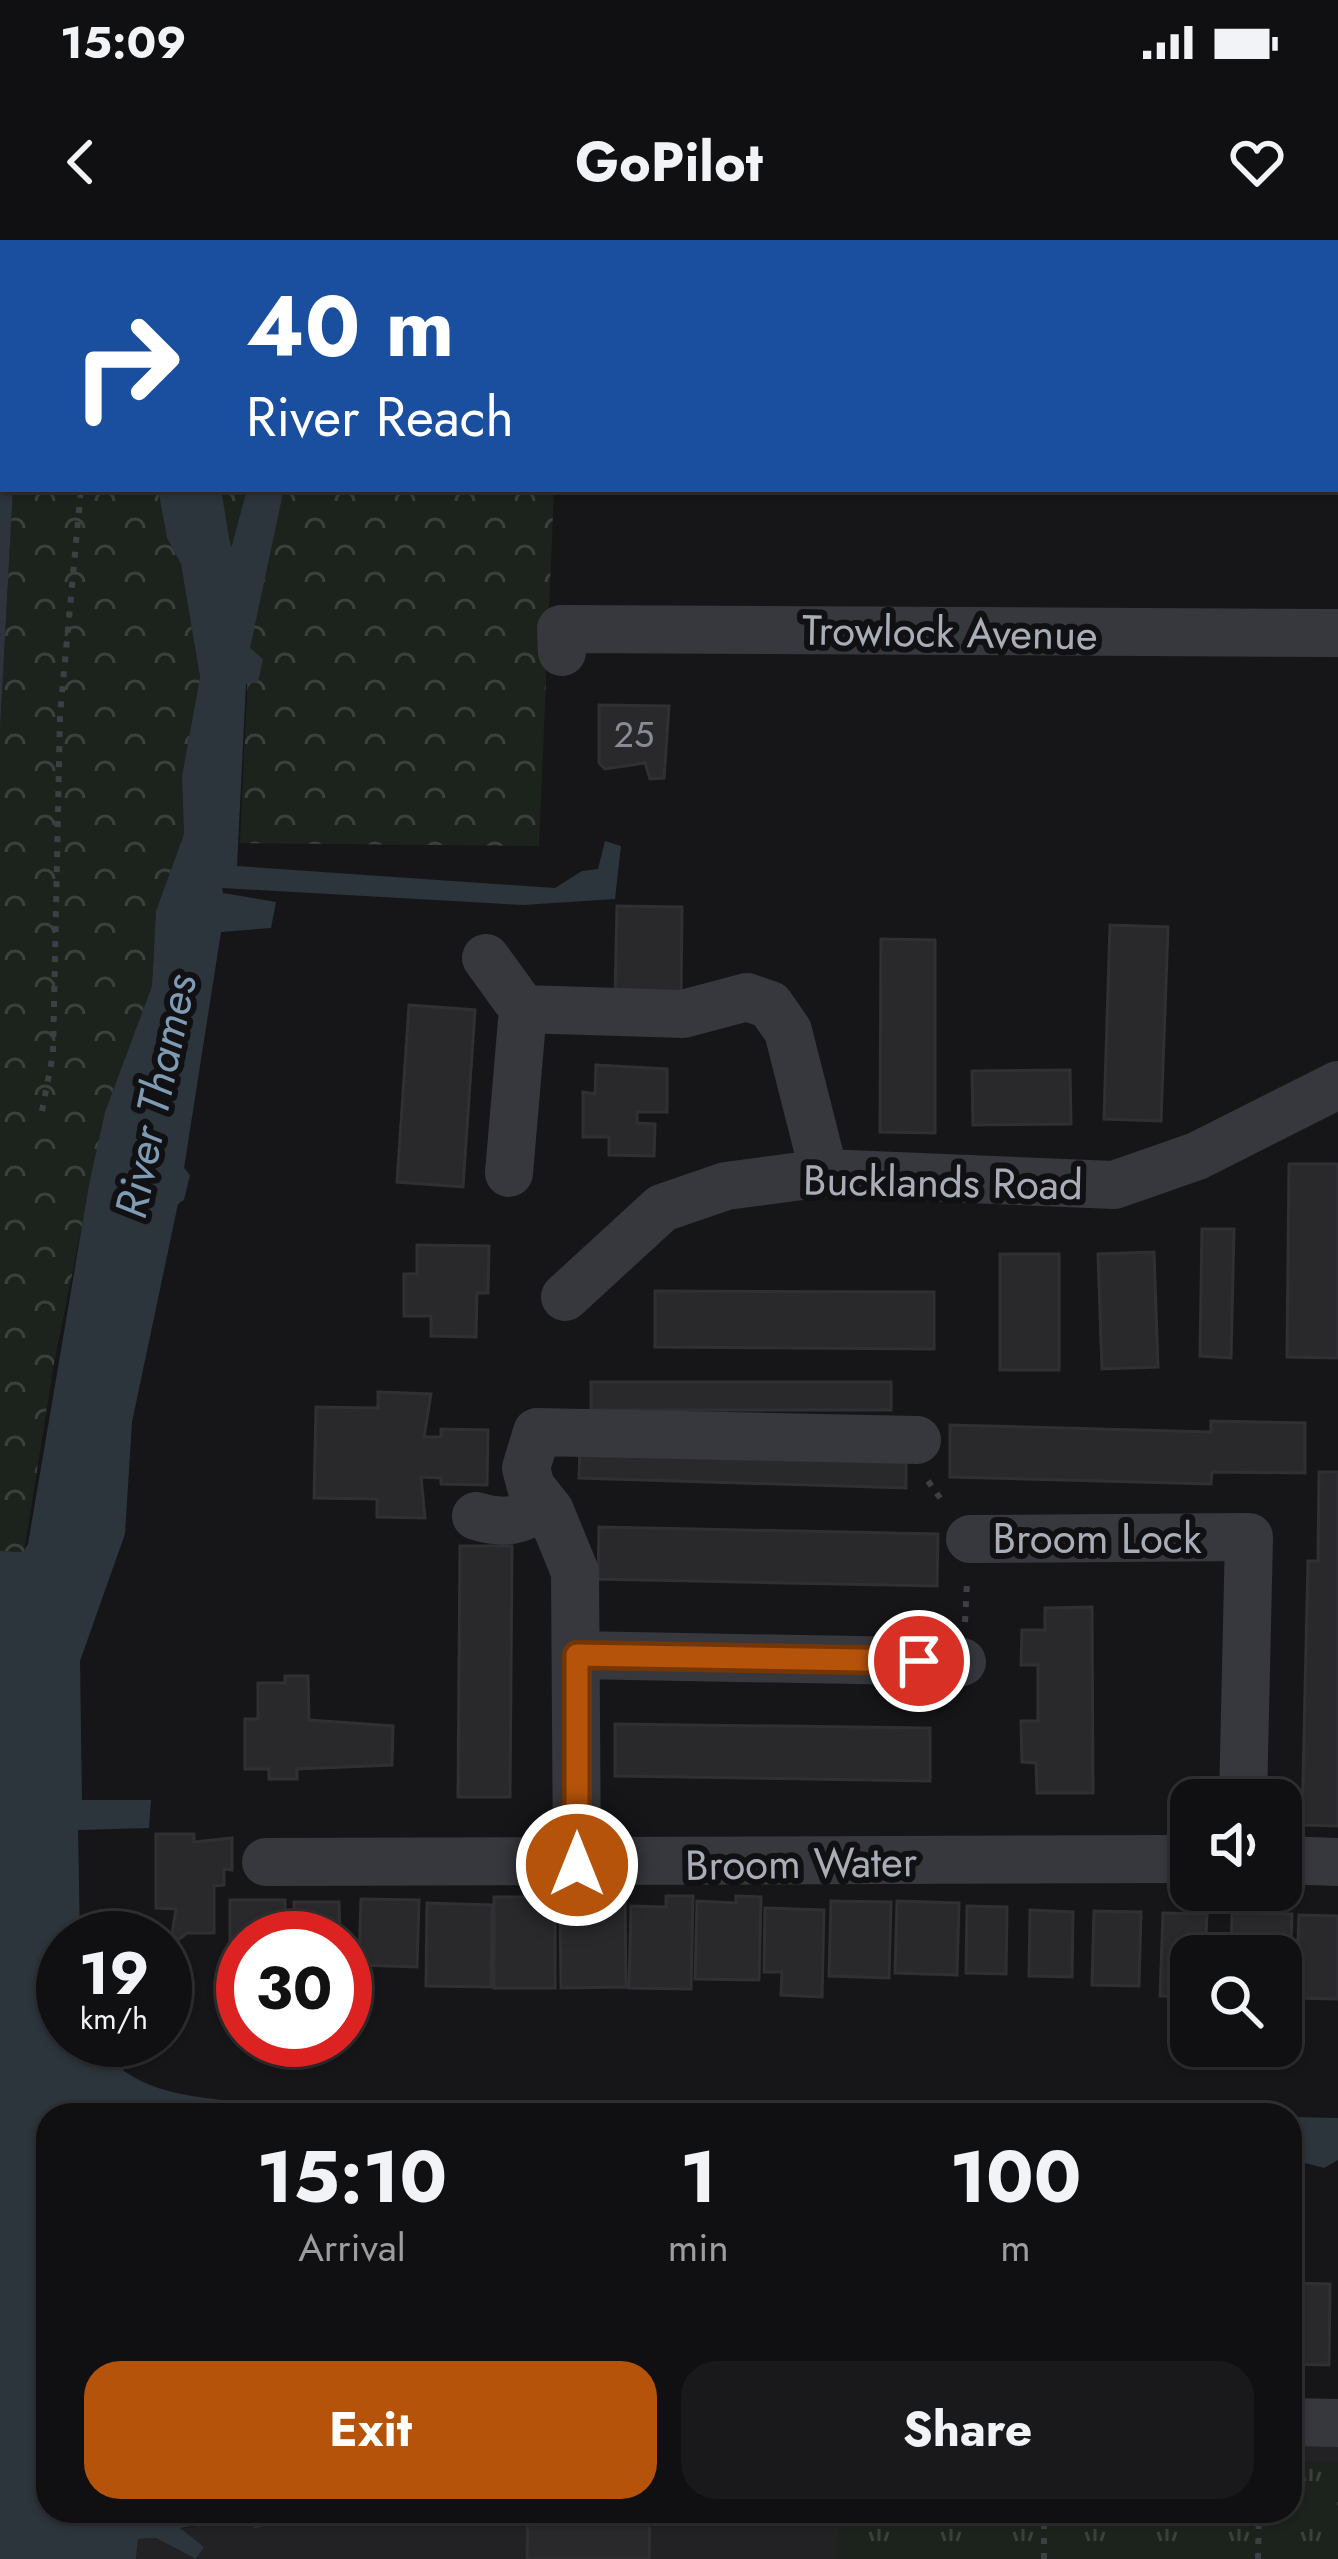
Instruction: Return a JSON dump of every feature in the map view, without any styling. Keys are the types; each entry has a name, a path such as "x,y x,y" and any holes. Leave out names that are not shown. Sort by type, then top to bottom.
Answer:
{"street":[{"name":"Trowlock Avenue","path":"562,630 1338,633"},
{"path":"486,958 523,1009 508,1173"},
{"path":"523,1009 683,1014 747,997 770,1005 788,1031 824,1173"},
{"name":"Bucklands Road","path":"565,1297 662,1208 726,1186 824,1173 1114,1185 1197,1156 1338,1085"},
{"path":"577,1865 575,1572 547,1508 531,1487 526,1468 537,1432 917,1440"},
{"path":"476,1516 497,1522 521,1520 547,1508"},
{"name":"Broom Lock","path":"970,1539 1249,1537 1243,1779"},
{"path":"577,1655 962,1662"},
{"name":"Broom Water","path":"266,1862 577,1865 1170,1859"},
{"path":"1302,1861 1338,1862"},
{"path":"1302,2422 1338,2422"}],"path":[{"path":"42,1111 53,1054 60,716 81,492"},
{"path":"917,1440 922,1472 970,1539 962,1662"},
{"path":"1044,2523 1044,2559"},
{"path":"1258,2559 1259,2523"}],"shaded area":[{"path":"1302,2444 1338,2445 1338,2559 196,2559 179,2529 214,2523 1302,2523"},
{"path":"156,2538 196,2559 136,2559 138,2539"}],"green space":[{"path":"13,492 159,492 167,538 181,564 200,677 182,776 184,834 156,911 152,986 105,1112 54,1363 24,1552 0,1551 0,729"},
{"path":"221,492 246,492 231,552"},
{"path":"283,492 554,492 539,846 240,843 249,649"},
{"path":"1302,2462 1338,2462 1338,2559 838,2559 839,2523 1302,2523"}],"water":[{"path":"0,492 13,492 0,729"},
{"name":"River Thames","path":"159,492 222,492 231,549 246,492 283,492 250,648 263,659 258,682 246,684 237,866 555,888 582,871 598,869 605,841 621,846 615,899 523,905 222,888 223,893 276,902 271,928 221,932 184,1168 190,1175 184,1200 178,1204 132,1422 125,1534 80,1661 82,1800 151,1800 149,1828 78,1830 80,1911 36,1911 36,2067 119,2067 167,2091 221,2100 408,2103 36,2103 36,2523 212,2523 180,2528 204,2547 196,2559 156,2538 138,2539 136,2559 0,2559 0,1551 23,1552 28,1544 105,1112 152,986 156,911 184,834 182,776 200,677 181,564 167,538"},
{"path":"1302,2117 1338,2118 1338,2160 1324,2168 1302,2162"}],"building":[{"path":"599,705 669,706 664,778 650,779 645,763 605,769 599,763"},
{"path":"617,906 682,907 681,997 615,996"},
{"path":"1110,925 1168,927 1161,1121 1104,1119"},
{"path":"881,939 935,940 935,1133 880,1132"},
{"path":"409,1005 475,1010 463,1187 397,1182"},
{"path":"596,1065 667,1069 667,1112 637,1112 637,1123 655,1124 654,1156 609,1155 609,1137 583,1137 583,1092 595,1094"},
{"path":"1070,1070 1071,1124 973,1125 972,1071"},
{"path":"1289,1164 1338,1164 1338,1358 1287,1357"},
{"path":"1202,1229 1234,1229 1231,1358 1200,1356"},
{"path":"417,1245 489,1246 488,1293 477,1293 476,1337 431,1336 431,1316 404,1316 404,1274 417,1274"},
{"path":"1154,1252 1158,1367 1102,1369 1098,1254"},
{"path":"1000,1254 1059,1254 1059,1370 1000,1370"},
{"path":"655,1291 934,1292 934,1349 655,1347"},
{"path":"591,1382 891,1382 891,1410 591,1410"},
{"path":"378,1392 431,1394 424,1437 441,1437 441,1429 488,1430 487,1485 441,1484 441,1478 421,1477 425,1518 377,1517 377,1499 314,1498 316,1407 378,1408"},
{"path":"1211,1421 1305,1423 1305,1473 1212,1472 1211,1484 950,1477 950,1425 1211,1432"},
{"path":"580,1445 906,1455 906,1488 579,1478"},
{"path":"1319,1472 1338,1472 1338,1826 1302,1825 1308,1561 1318,1561"},
{"path":"599,1527 938,1534 937,1586 598,1579"},
{"path":"460,1546 512,1546 510,1797 458,1797"},
{"path":"1092,1607 1093,1793 1037,1793 1036,1763 1022,1762 1021,1721 1038,1721 1038,1665 1021,1665 1022,1630 1045,1630 1045,1608"},
{"path":"285,1676 308,1676 309,1720 393,1726 392,1765 297,1769 297,1779 269,1779 269,1769 245,1769 245,1719 258,1719 258,1683 285,1683"},
{"path":"615,1724 930,1728 930,1781 615,1776"},
{"path":"156,1834 194,1834 194,1842 232,1838 232,1870 224,1869 224,1885 214,1886 214,1933 192,1933 192,1911 156,1908"},
{"path":"666,1896 693,1896 691,1989 629,1988 631,1906 666,1907"},
{"path":"736,1896 761,1897 759,1980 695,1979 697,1901 736,1903"},
{"path":"494,1897 555,1897 555,1988 494,1988"},
{"path":"361,1899 419,1900 417,1967 372,1965 372,1911 361,1911"},
{"path":"603,1899 625,1899 626,1987 561,1988 560,1906 603,1906"},
{"path":"230,1900 285,1900 285,1911 230,1911"},
{"path":"831,1901 891,1902 889,1978 829,1976"},
{"path":"897,1901 959,1903 957,1975 895,1973"},
{"path":"294,1902 339,1902 339,1911 294,1911"},
{"path":"427,1903 492,1905 491,1987 426,1986"},
{"path":"967,1906 1007,1907 1006,1974 966,1973"},
{"path":"765,1908 824,1910 822,1997 781,1995 782,1972 764,1972"},
{"path":"1030,1910 1073,1912 1072,1977 1029,1976"},
{"path":"1094,1911 1141,1912 1139,1986 1092,1985"},
{"path":"1163,1913 1207,1914 1206,1935 1170,1935 1170,1996 1160,1996"},
{"path":"1232,1913 1292,1914 1291,1935 1231,1935"},
{"path":"1299,1915 1338,1916 1338,1999 1302,1998 1302,1935 1298,1935"},
{"path":"1302,2283 1330,2284 1329,2365 1302,2364"},
{"path":"528,2523 650,2523 649,2559 527,2559"}],"route":[{"path":"577,1865 577,1655 919,1661"}]}
